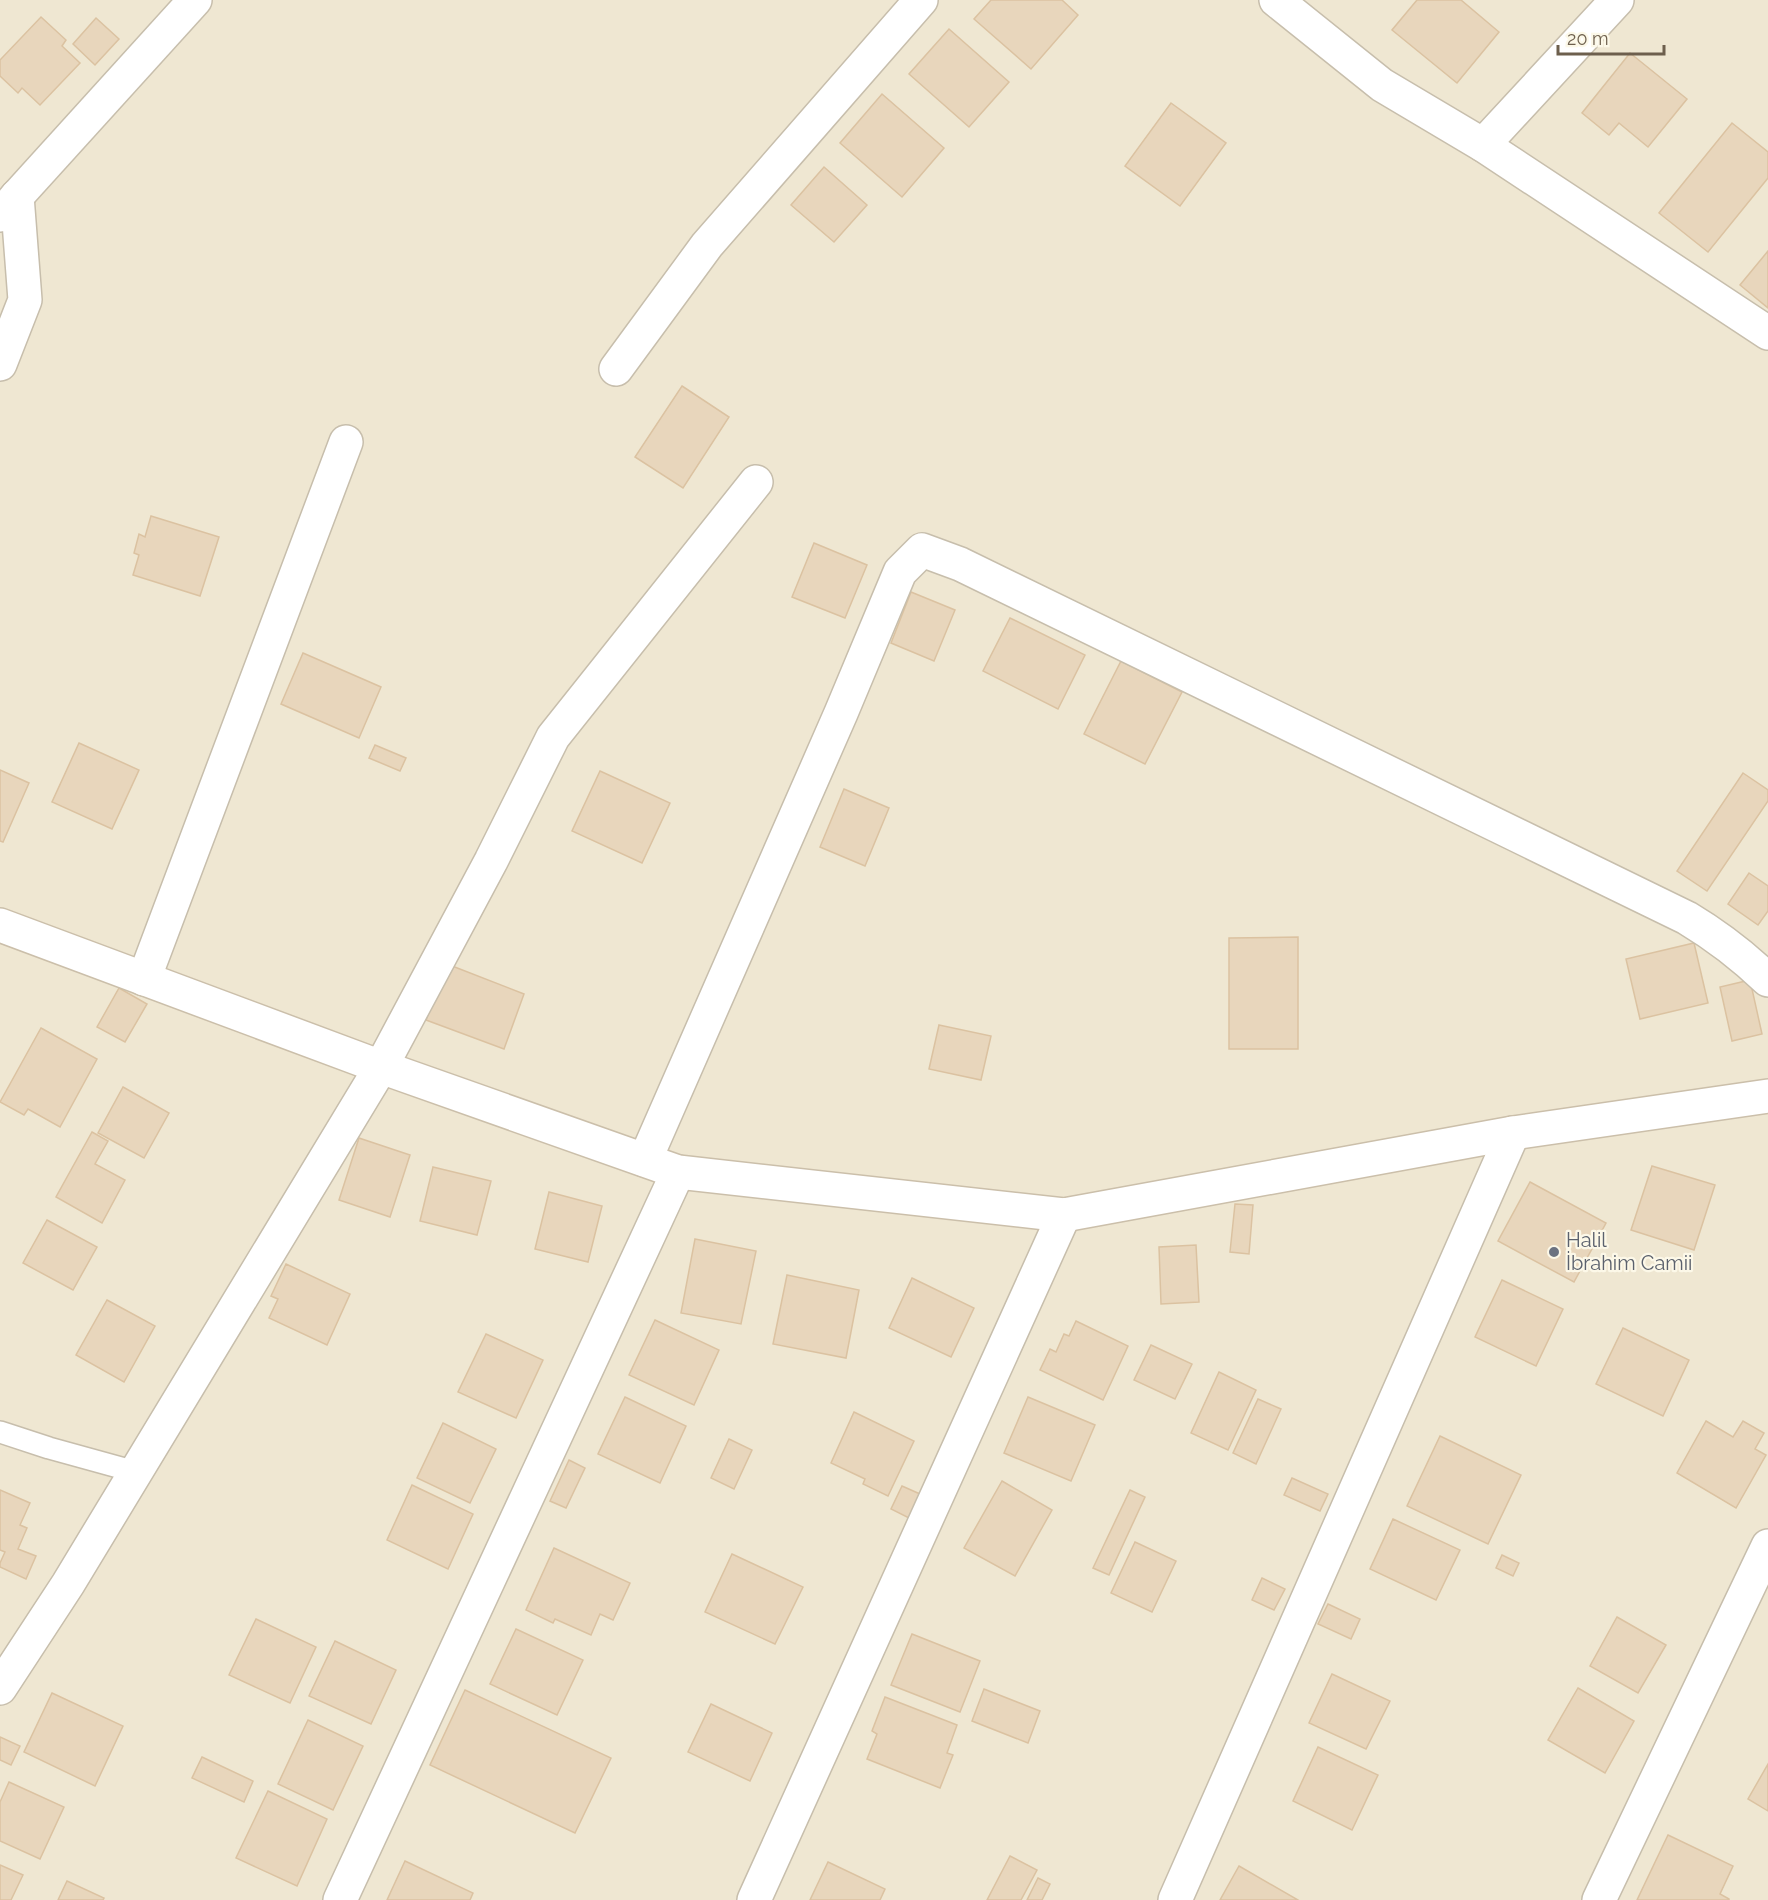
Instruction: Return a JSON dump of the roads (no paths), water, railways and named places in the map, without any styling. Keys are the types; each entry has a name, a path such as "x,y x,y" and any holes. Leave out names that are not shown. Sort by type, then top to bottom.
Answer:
{"street":[{"path":"0,364 25,300 9,205 195,0"},
{"path":"616,369 707,245 921,0"},
{"path":"1276,0 1382,85 1483,146 1768,333"},
{"path":"1483,146 1617,0"},
{"path":"144,979 346,442"},
{"path":"0,1688 68,1584 381,1067 491,861 553,737 756,482"},
{"path":"645,1160 841,713 900,572 922,550 970,569 1687,918 1724,942 1768,980"},
{"path":"0,926 381,1067 678,1172 1064,1215 1514,1132 1768,1096"},
{"path":"1175,1900 1514,1132"},
{"path":"340,1900 678,1172"},
{"path":"754,1900 1064,1215"},
{"path":"1599,1900 1768,1546"}],"lane":[{"path":"0,1432 136,1472"}],"place":[{"name":"Halil İbrahim Camii","path":"1554,1252"}]}
